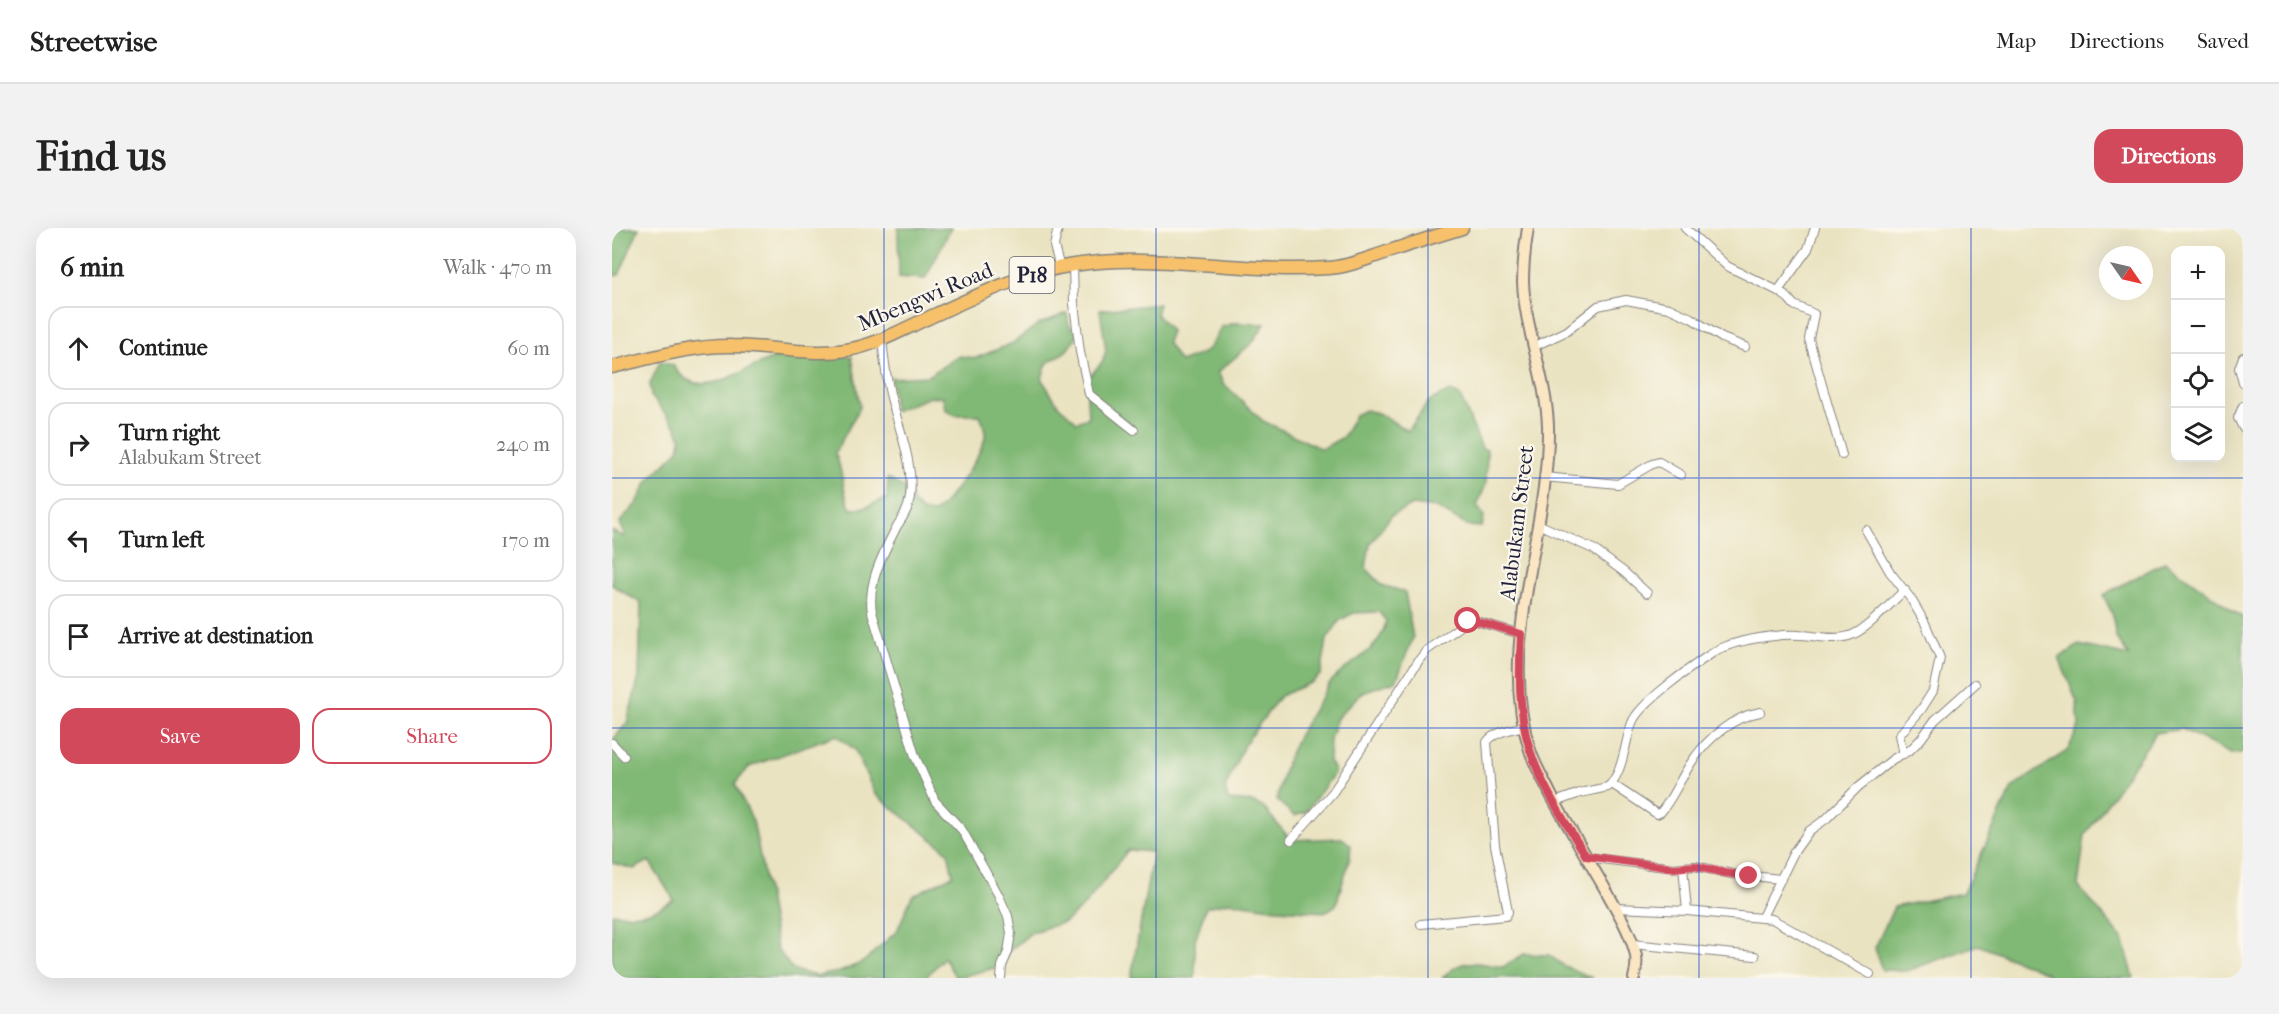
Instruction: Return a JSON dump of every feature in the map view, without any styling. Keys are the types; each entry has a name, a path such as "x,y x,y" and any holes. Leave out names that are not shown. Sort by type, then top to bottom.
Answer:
{"main road":[{"name":"Mbengwi Road","path":"612,367 693,348 732,346 845,351 882,340 965,301 1039,273 1072,265 1118,260 1169,261 1241,268 1331,268 1462,228"}],"street":[{"path":"1058,228 1054,246 1060,268"},
{"name":"Alabukam Street","path":"1528,228 1523,283 1541,372 1548,428 1538,524 1521,634 1519,672 1524,726 1535,764 1616,908 1632,944 1636,956 1634,978"},
{"path":"1685,228 1727,266 1778,291 1794,305 1814,314 1809,339 1842,455"},
{"path":"1778,291 1808,249 1814,237 1815,228"},
{"path":"1072,265 1080,352 1089,394 1134,430"},
{"path":"1534,346 1567,331 1598,306 1626,300 1669,308 1691,318 1722,338 1745,347"},
{"path":"882,340 887,380 907,455 909,492 908,506 878,567 870,602 915,756 935,801 962,830 1008,916 1011,933 1001,978"},
{"path":"2243,357 2239,368 2243,382"},
{"path":"2243,406 2238,418 2243,428"},
{"path":"1544,477 1618,484 1659,462 1681,475"},
{"path":"1538,524 1593,549 1647,593"},
{"path":"1866,530 1890,572 1905,590 1925,623 1940,658 1933,691 1921,710 1899,735 1903,754"},
{"path":"1555,802 1612,784 1635,716 1668,686 1716,650 1764,636 1797,634 1833,638 1849,636 1865,627 1905,590"},
{"path":"1291,840 1333,792 1396,693 1427,650 1468,621 1476,621 1521,634"},
{"path":"1762,917 1794,852 1809,831 1826,819 1858,787 1921,739 1935,720 1975,684"},
{"path":"1612,784 1657,813 1661,812 1693,760 1711,739 1745,715 1760,712"},
{"path":"1421,924 1506,916 1508,912 1495,845 1487,742 1495,735 1524,726"},
{"path":"612,743 624,756"},
{"path":"1586,856 1674,868 1695,866 1732,874 1781,879"},
{"path":"1683,867 1687,911"},
{"path":"1616,908 1762,917 1785,925 1870,974"},
{"path":"1632,944 1755,956"}],"green space":[{"path":"612,228 639,228 619,275 612,276"},
{"path":"898,228 951,228 925,279 899,277"},
{"path":"1159,304 1156,314 1171,331 1167,342 1180,362 1206,351 1221,327 1235,323 1265,324 1252,343 1218,372 1223,383 1263,421 1322,449 1343,437 1355,415 1365,410 1378,413 1408,431 1429,401 1450,391 1460,396 1482,448 1487,450 1486,484 1477,506 1484,516 1482,527 1468,526 1437,508 1412,505 1392,515 1370,544 1366,568 1382,585 1405,592 1413,638 1396,681 1362,692 1337,718 1330,739 1329,761 1335,772 1306,812 1294,816 1277,800 1290,753 1329,684 1370,649 1383,632 1386,621 1379,612 1354,613 1340,620 1327,639 1321,674 1312,682 1280,696 1244,745 1225,788 1228,800 1252,802 1263,807 1291,840 1342,838 1351,845 1350,857 1336,905 1326,912 1277,909 1230,902 1206,907 1195,940 1195,978 1131,978 1153,852 1128,850 1084,906 1065,922 1032,932 1008,952 1002,966 956,978 944,958 925,978 612,978 612,913 630,915 644,913 674,900 649,861 634,869 612,863 612,741 627,723 639,677 641,603 612,585 612,531 625,537 620,522 637,503 648,481 679,450 681,438 676,427 651,396 650,384 660,362 673,365 684,378 696,383 710,383 724,380 768,360 787,355 806,352 835,352 852,357 860,407 835,453 851,509 866,507 887,498 888,478 909,492 913,503 922,511 934,513 955,490 971,467 985,438 983,424 980,415 955,415 945,409 943,397 930,397 894,411 891,378 928,376 959,356 976,358 1013,343 1037,325 1067,313 1069,325 1078,334 1066,351 1048,363 1042,380 1059,406 1077,422 1088,418 1086,381 1102,362 1106,351 1100,310","holes":["836,735 855,750 875,794 948,852 953,875 912,896 897,931 863,962 840,972 816,976 793,970 777,949 753,821 735,784 749,767"]},
{"path":"2165,562 2243,618 2243,753 2231,754 2182,729 2156,733 2085,835 2078,886 2123,939 2134,978 2050,978 2045,972 1978,945 1907,971 1882,970 1875,948 1894,907 1963,893 2012,788 2068,750 2079,726 2077,702 2059,658 2079,645 2129,656 2116,638 2112,613 2103,595"},
{"path":"1524,954 1549,955 1564,966 1593,978 1442,978 1457,966 1477,963 1503,967"}],"route":[{"path":"1468,621 1476,621 1521,634 1520,700 1526,738 1535,764 1586,856 1674,868 1695,866 1749,876"}]}
